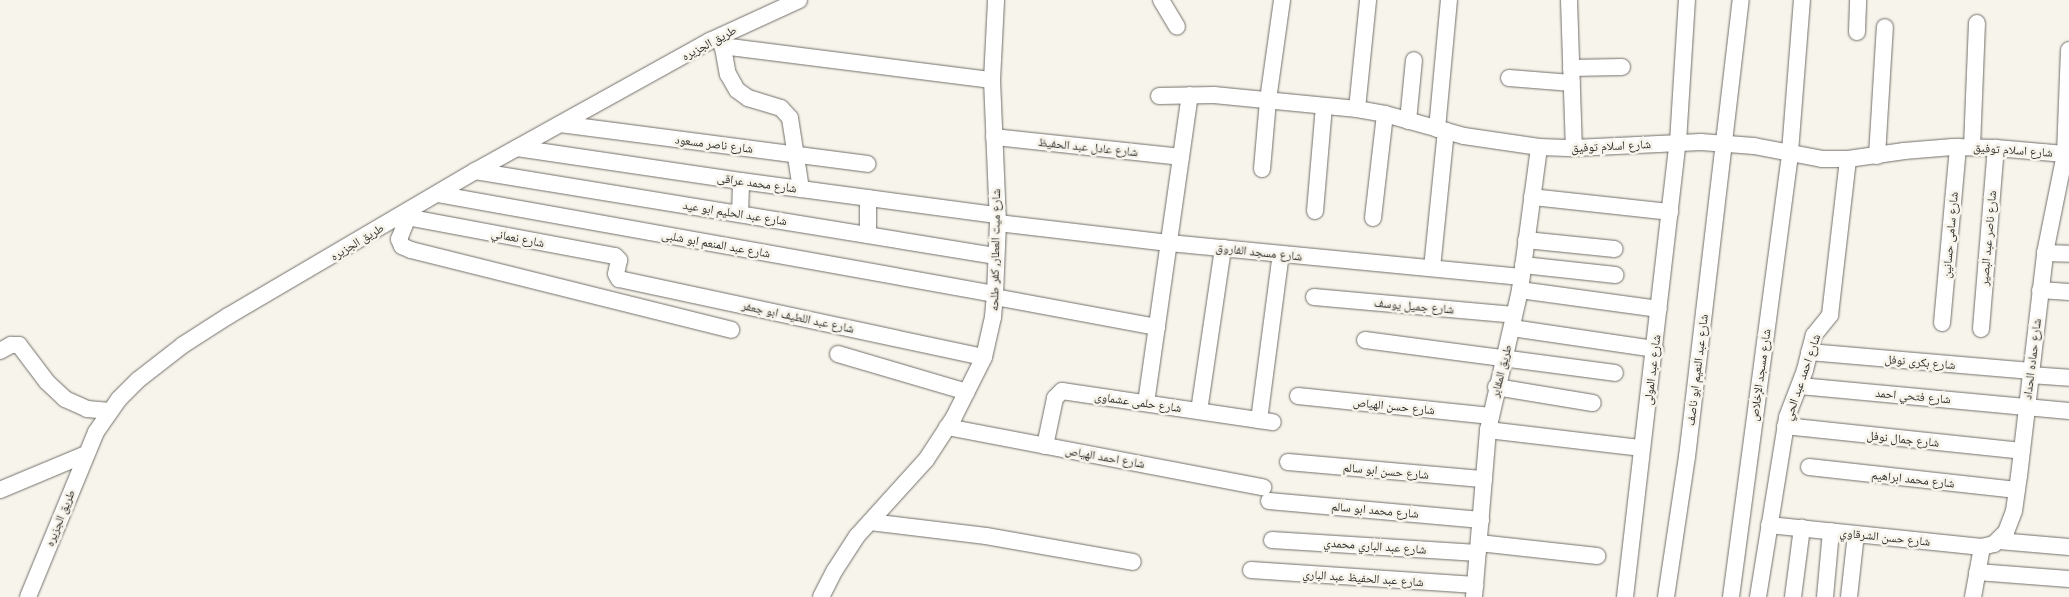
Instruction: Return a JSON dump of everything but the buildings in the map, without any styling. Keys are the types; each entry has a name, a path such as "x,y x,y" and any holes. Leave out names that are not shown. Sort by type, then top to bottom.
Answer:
{"street":[{"name":"طريق الجزيره","path":"28,597 96,432 119,398 138,380 183,345 228,316 404,216 475,171 560,124 799,0"},
{"name":"شارع ميت العطار, كفر طلحه","path":"821,597 835,570 857,536 926,460 967,392 984,357 994,317 995,296 997,219 992,80 996,0"},
{"path":"1161,0 1177,27"},
{"path":"1262,169 1268,100 1282,0"},
{"path":"1357,110 1368,0"},
{"path":"1432,268 1449,0"},
{"path":"1566,0 1574,148"},
{"name":"شارع عبد المولى","path":"1625,597 1678,142 1687,0"},
{"name":"شارع عبد النعيم ابو ناصف","path":"1666,597 1687,457 1741,0"},
{"name":"شارع مسجد الإخلاص","path":"1731,597 1790,152 1802,0"},
{"path":"1857,32 1858,0"},
{"name":"شارع سامى حسانين","path":"1942,323 1965,147 1977,23"},
{"path":"1877,156 1885,27"},
{"path":"801,189 792,126 786,112 748,98 737,90 728,74 721,41 992,80"},
{"name":"شارع حماده الحداد","path":"1999,541 2010,522 2017,490 2045,253 2065,175 2069,50"},
{"path":"1408,121 1414,60"},
{"path":"1509,78 1571,75 1622,67"},
{"path":"1146,403 1190,95"},
{"name":"شارع اسلام توفيق","path":"1159,96 1214,95 1357,110 1385,114 1464,136 1539,147 1574,148 1678,142 1725,143 1790,152 1822,159 1848,160 1965,147 2065,154"},
{"path":"1315,211 1324,106"},
{"path":"1374,218 1385,114"},
{"name":"شارع ناصر مسعود","path":"560,124 867,164"},
{"name":"شارع عادل عبد الحفيظ","path":"994,138 1181,157"},
{"name":"طريق المقابر","path":"1474,591 1489,423 1496,387 1506,357 1521,277 1539,147"},
{"name":"شارع محمد عراقى","path":"517,148 868,198 997,219"},
{"name":"شارع ناصر عبد البصير","path":"1981,329 1996,148"},
{"name":"شارع احمد عبد الحي","path":"1758,597 1785,426 1791,404 1800,386 1814,335 1830,315 1848,160"},
{"name":"شارع عبد الحليم ابو عيد","path":"475,171 996,256"},
{"path":"740,214 741,181"},
{"name":"شارع عبد المنعم ابو شلبى","path":"437,194 1157,327"},
{"path":"1532,197 1670,212"},
{"path":"868,198 868,235"},
{"path":"404,216 399,239 402,246 411,250 731,330"},
{"name":"شارع نعماني","path":"404,216 615,256 619,260 616,274"},
{"name":"شارع مسجد الفاروق","path":"997,219 1169,243 1521,277"},
{"path":"1526,240 1615,249"},
{"path":"1200,411 1223,248"},
{"path":"2045,253 2069,254"},
{"name":"شارع حلمى عشماوى","path":"1045,446 1055,398 1058,392 1065,391 1266,421 1281,254"},
{"name":"شارع عبد اللطيف ابو جعفر","path":"616,274 619,279 984,357"},
{"path":"1521,277 1615,275"},
{"path":"1521,277 1659,309"},
{"path":"2040,290 2069,292"},
{"name":"شارع جميل يوسف","path":"1314,297 1513,321 1655,349"},
{"path":"1365,340 1506,357 1615,373"},
{"path":"0,351 11,345 19,345 46,382 65,399 87,409 110,411"},
{"name":"شارع بكرى نوفل","path":"1809,352 2069,378"},
{"path":"838,354 967,392"},
{"name":"شارع فتحي احمد","path":"1800,386 2069,411"},
{"path":"1496,387 1593,403"},
{"name":"شارع حسن الهياص","path":"1298,396 1489,423 1642,448"},
{"name":"شارع جمال نوفل","path":"1785,426 2022,451"},
{"name":"شارع احمد الهياص","path":"947,427 1045,446 1266,494"},
{"path":"0,490 86,454"},
{"name":"شارع حسن ابو سالم","path":"1288,462 1484,479"},
{"name":"شارع محمد ابراهيم","path":"1809,467 2017,490"},
{"name":"شارع محمد ابو سالم","path":"1266,494 1481,520"},
{"path":"870,522 986,536 1133,562"},
{"name":"شارع حسن الشرقاوي","path":"1769,525 1982,547 1999,541"},
{"path":"1793,597 1802,528"},
{"path":"1825,597 1831,531"},
{"path":"1849,597 1856,534"},
{"name":"شارع عبد الباري محمدي","path":"1272,540 1478,548 1596,556"},
{"path":"1999,541 2069,547"},
{"path":"1973,597 1982,547"},
{"name":"شارع عبد الحفيظ عبد الباري","path":"1252,570 1474,591"},
{"path":"1976,572 2069,579"}]}
